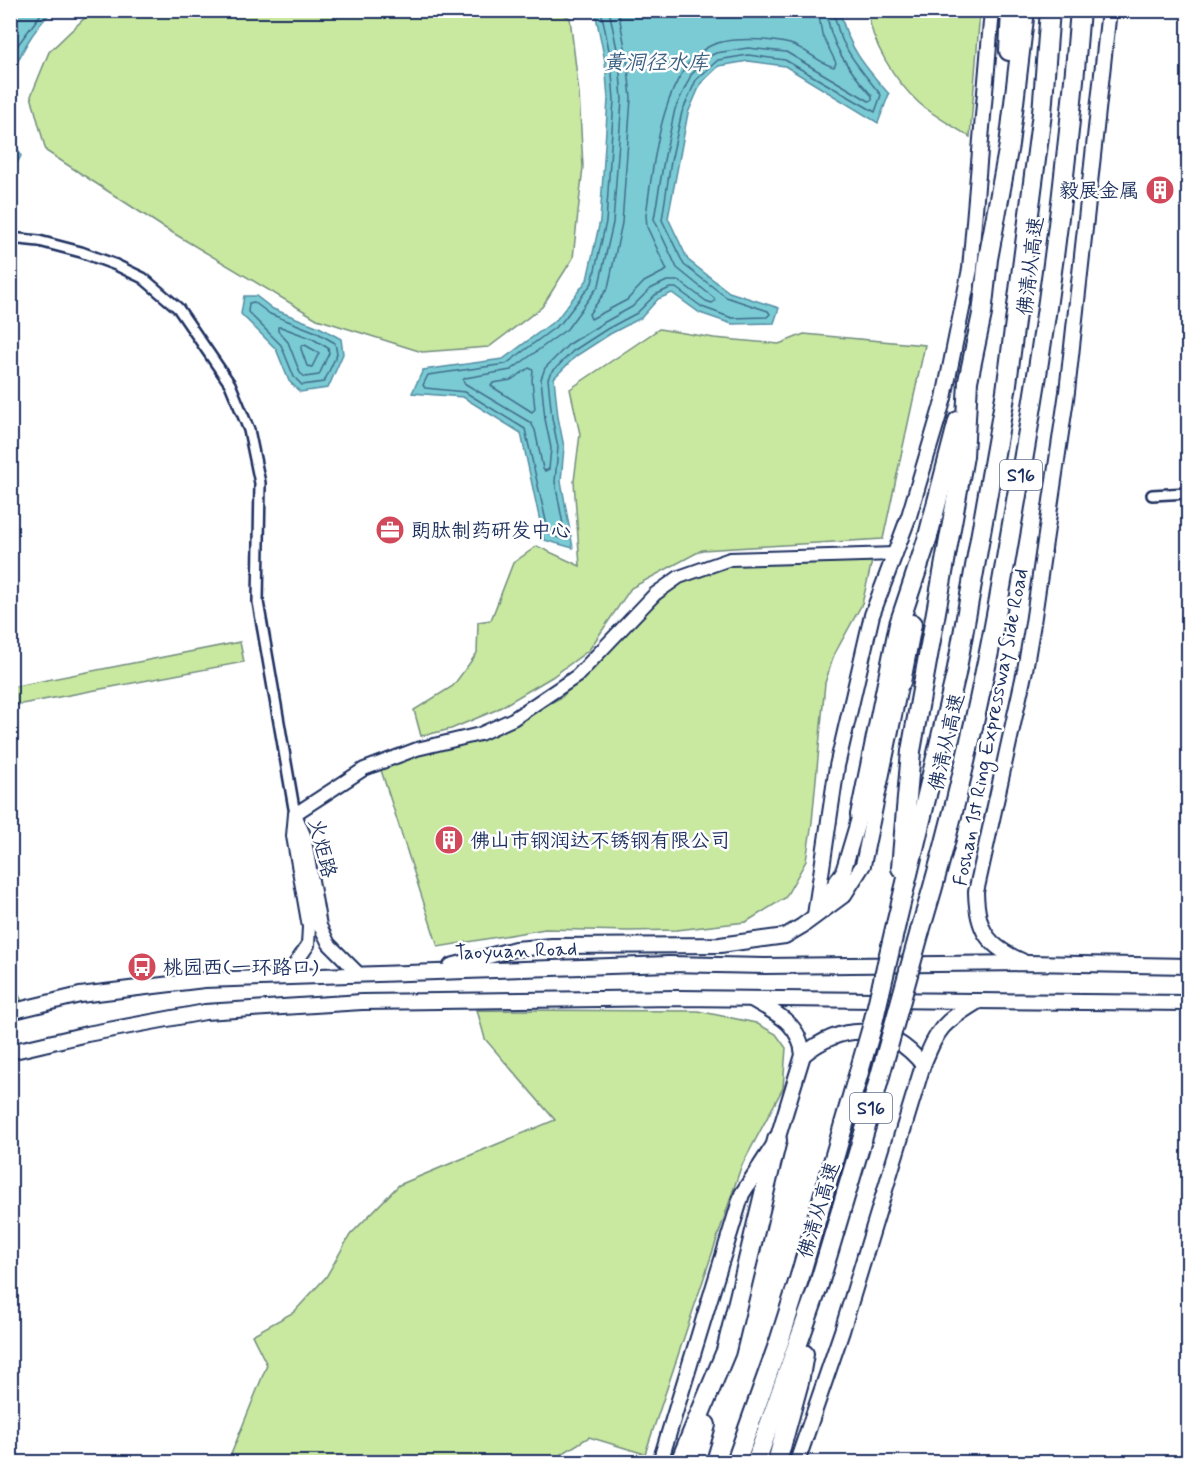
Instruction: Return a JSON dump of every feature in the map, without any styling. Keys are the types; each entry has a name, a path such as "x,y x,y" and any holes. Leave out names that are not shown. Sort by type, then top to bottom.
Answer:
{"highway":[{"path":"999,199 1011,10"},
{"path":"860,815 899,624 927,540 968,381 982,314 988,259 1009,145 1025,10"},
{"name":"佛清从高速","path":"736,1462 800,1276 872,1027 956,674 1004,401 1042,113 1050,10"},
{"name":"佛清从高速","path":"756,1462 813,1305 867,1123 942,859 986,670 1039,364 1059,218 1080,10"},
{"path":"896,924 911,751 964,456 968,381"},
{"path":"901,682 927,540"},
{"path":"695,1462 726,1351 777,1140"},
{"path":"777,1462 799,1382 813,1305"},
{"path":"680,1462 726,1351"}],"main road":[{"path":"814,915 837,766 872,615 909,516 944,398 970,268 992,10"},
{"name":"Foshan 1st Ring Expressway Side Road","path":"1026,963 1003,953 989,940 981,928 976,908 976,892 1033,623 1067,392 1109,10"},
{"path":"426,972 515,949 552,946 720,945 785,936 802,926 844,895 863,865 901,682"},
{"path":"814,915 843,872 860,815"},
{"name":"Taoyuan Road","path":"10,1011 80,995 193,981 286,977 669,964 765,966 1026,963 1188,966"},
{"path":"660,1462 742,1194 777,1140 803,1056 802,1042 794,1028 751,999"},
{"path":"10,1052 87,1034 205,1012 363,1002 751,999 1188,1003"},
{"path":"797,1462 842,1331 924,1065 937,1032 950,1018 979,1001"},
{"path":"803,1056 819,1042 839,1035 862,1031 882,1035 904,1045 924,1065"}],"street":[{"path":"10,238 81,252 143,278 178,308 230,384 249,430 260,483 258,602 295,814 364,769 417,749 480,734 513,719 577,676 655,594 679,577 730,560 895,554"},
{"path":"1152,495 1188,493"},
{"name":"火炬路","path":"295,814 304,835 320,926 329,944 360,975"},
{"name":"火炬路","path":"286,977 308,945 309,927 293,836 295,814"}],"green space":[{"path":"93,10 554,10 570,18 579,93 583,167 573,258 542,307 489,347 422,352 317,319 163,227 46,151 31,96 49,52"},
{"path":"868,11 980,11 970,137 925,108 901,84 879,48"},
{"path":"659,329 714,338 779,344 804,334 925,345 883,539 702,550 631,588 589,650 552,677 496,710 451,729 421,736 414,710 453,686 477,653 478,622 491,620 513,563 537,546 580,566 574,481 580,434 570,389"},
{"path":"873,557 862,604 834,655 825,683 812,822 806,861 785,898 746,922 677,930 545,929 438,947 380,767 506,727 562,697 624,633 677,584 731,563"},
{"path":"240,642 244,662 11,706 11,687"},
{"path":"10,978 23,1003 10,1006"},
{"path":"477,1010 698,1011 756,1023 776,1034 786,1048 783,1088 741,1167 645,1454 589,1437 549,1462 228,1462 267,1365 252,1335 294,1312 326,1277 350,1235 399,1185 555,1120 485,1039"}],"water":[{"path":"11,10 52,11 27,43 11,79"},
{"name":"黄洞径水库","path":"595,11 840,11 853,46 865,66 889,94 878,123 785,66 748,61 719,66 701,83 688,113 668,218 688,260 729,292 779,308 774,323 732,324 700,313 672,293 658,299 641,318 610,334 576,356 554,378 564,447 561,481 573,548 544,540 521,433 463,397 412,393 423,370 503,359 557,319 587,280 600,221 608,99 605,61"},
{"path":"11,133 21,156 10,174"},
{"path":"244,296 256,296 273,309 319,327 341,339 343,354 328,388 300,392 289,381 276,349 241,314"}],"place":[{"name":"毅展金属","path":"1160,190"},
{"name":"朗肽制药研发中心","path":"390,530"},
{"name":"佛山市钢润达不锈钢有限公司","path":"449,840"},
{"name":"桃园西(一环路口)","path":"142,967"}]}
